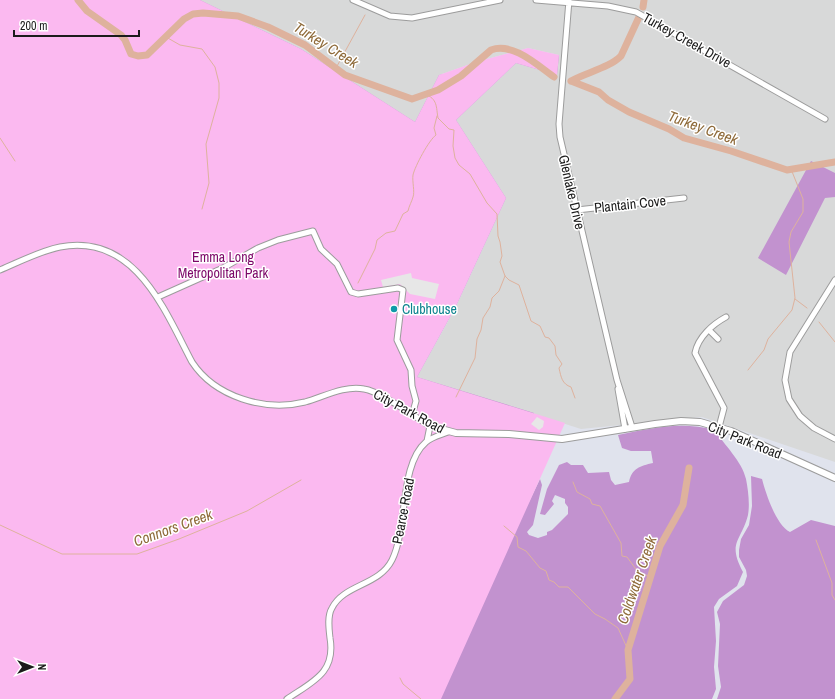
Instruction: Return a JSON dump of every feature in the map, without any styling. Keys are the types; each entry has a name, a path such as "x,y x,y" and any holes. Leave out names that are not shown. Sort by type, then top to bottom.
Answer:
{"street":[{"path":"353,0 390,16 412,18 500,0"},
{"name":"Turkey Creek Drive","path":"536,0 608,6 636,12 825,119"},
{"name":"Glenlake Drive","path":"569,2 559,124 562,149 617,380 619,402 629,428"},
{"name":"Plantain Cove","path":"577,210 684,198"},
{"path":"158,297 223,268 258,248 278,240 313,231 321,250 337,264 352,292 358,294 398,288 403,290 397,340 411,370 412,386 416,401 412,415"},
{"name":"City Park Road","path":"0,270 52,249 70,246 90,247 112,253 126,262 140,275 158,297 197,370 222,390 262,404 281,406 304,402 345,390 364,388 376,393 430,426 448,432 509,434 562,440 629,428 681,421 700,422 719,427 835,478"},
{"path":"835,280 790,352 785,380 789,399 800,416 814,428 835,439"},
{"path":"719,427 724,408 694,353 699,340 726,317"},
{"path":"709,330 718,339"},
{"path":"427,441 430,426"},
{"path":"427,441 448,432"},
{"name":"Pearce Road","path":"287,699 325,671 331,658 332,649 328,627 331,609 337,600 346,593 380,576 392,561 398,544 412,464 427,441"}],"shaded area":[{"path":"200,0 835,0 835,462 702,417 581,429 417,377 455,309 506,198 456,120 516,63 556,75 559,55 528,48 476,62 439,75 415,122 301,49"},
{"path":"411,273 412,278 439,284 435,299 410,294 400,284 383,287 381,280"},
{"path":"537,417 544,421 543,427 539,430 531,424"}],"green space":[{"name":"Emma Long Metropolitan Park","path":"0,0 200,0 301,49 415,122 439,75 559,55 557,75 516,63 456,120 506,198 456,306 417,377 534,413 529,502 540,479 542,485 533,525 527,532 529,535 538,538 547,535 547,532 552,530 568,514 568,507 565,503 565,499 555,495 552,501 554,504 545,515 540,514 547,489 559,465 567,462 571,465 583,465 588,473 609,472 611,480 615,485 629,482 630,477 637,468 653,463 651,451 631,451 622,448 618,435 666,426 690,426 715,430 744,472 749,506 748,515 736,548 738,562 743,572 737,586 719,599 714,607 716,641 714,667 716,689 712,699 0,699"},
{"name":"Emma Long Metropolitan Park","path":"0,0 200,0 301,49 415,122 439,75 476,62 528,48 559,55 557,75 516,63 456,120 506,198 456,306 417,377 565,423 441,699 0,699"},
{"path":"811,161 835,173 835,197 825,198 786,275 758,258"},
{"path":"751,476 762,479 769,501 776,516 780,523 790,532 811,520 835,526 835,699 717,699 721,687 718,666 720,624 717,612 723,601 744,585 747,576 746,570 739,557 739,550 741,539 749,525 752,506"}],"waterway":[{"name":"Turkey Creek","path":"78,0 87,11 121,35 125,40 131,54 138,56 147,55 184,19 193,14 203,13 238,16 268,27 305,45 345,75 412,99 438,90 461,76 491,50 499,48 508,49 524,56 554,77"},
{"path":"643,7 644,0"},
{"path":"336,68 365,15"},
{"path":"571,81 604,67 621,56 639,17"},
{"path":"166,37 180,45 202,49 215,67 219,83 219,98 206,144 209,183 202,209"},
{"name":"Turkey Creek","path":"571,81 599,92 608,100 629,112 669,129 684,138 731,151 787,170 835,162"},
{"path":"425,94 434,101 438,118 449,129 454,130 453,146 455,158 459,165 470,174 487,203 497,214 498,236 502,256 500,262 505,276 509,280 519,285 531,321 540,326 545,337 549,338 555,346 556,355 562,364 559,368 561,377 564,382 571,387 575,398"},
{"path":"358,283 375,249 377,240 386,233 395,231 403,214 408,211 414,195 413,175 416,166 430,142 436,135 434,128 437,116"},
{"path":"0,138 15,161"},
{"path":"748,370 764,350 768,339 792,310 795,298 789,242 791,232 803,212 803,199 791,169"},
{"path":"456,397 475,358 477,339 481,330 483,318 490,307 492,298 499,291 505,276"},
{"path":"795,299 807,308"},
{"path":"819,322 835,342"},
{"name":"Coldwater Creek","path":"615,699 630,679 628,650 660,546 683,505 689,468"},
{"name":"Connors Creek","path":"0,525 62,554 137,554 179,539 247,511 301,480"},
{"path":"573,482 577,492 590,499 592,504 600,506 621,543 622,556 627,557 638,572 651,577"},
{"path":"504,526 517,537 518,547 526,551 540,568 546,571 549,580 554,582 559,587 568,587 595,614 618,628 628,650"},
{"path":"816,540 832,583 832,595 835,600"},
{"path":"400,678 403,684 421,699"}],"place":[{"name":"Clubhouse","path":"394,309"}]}
